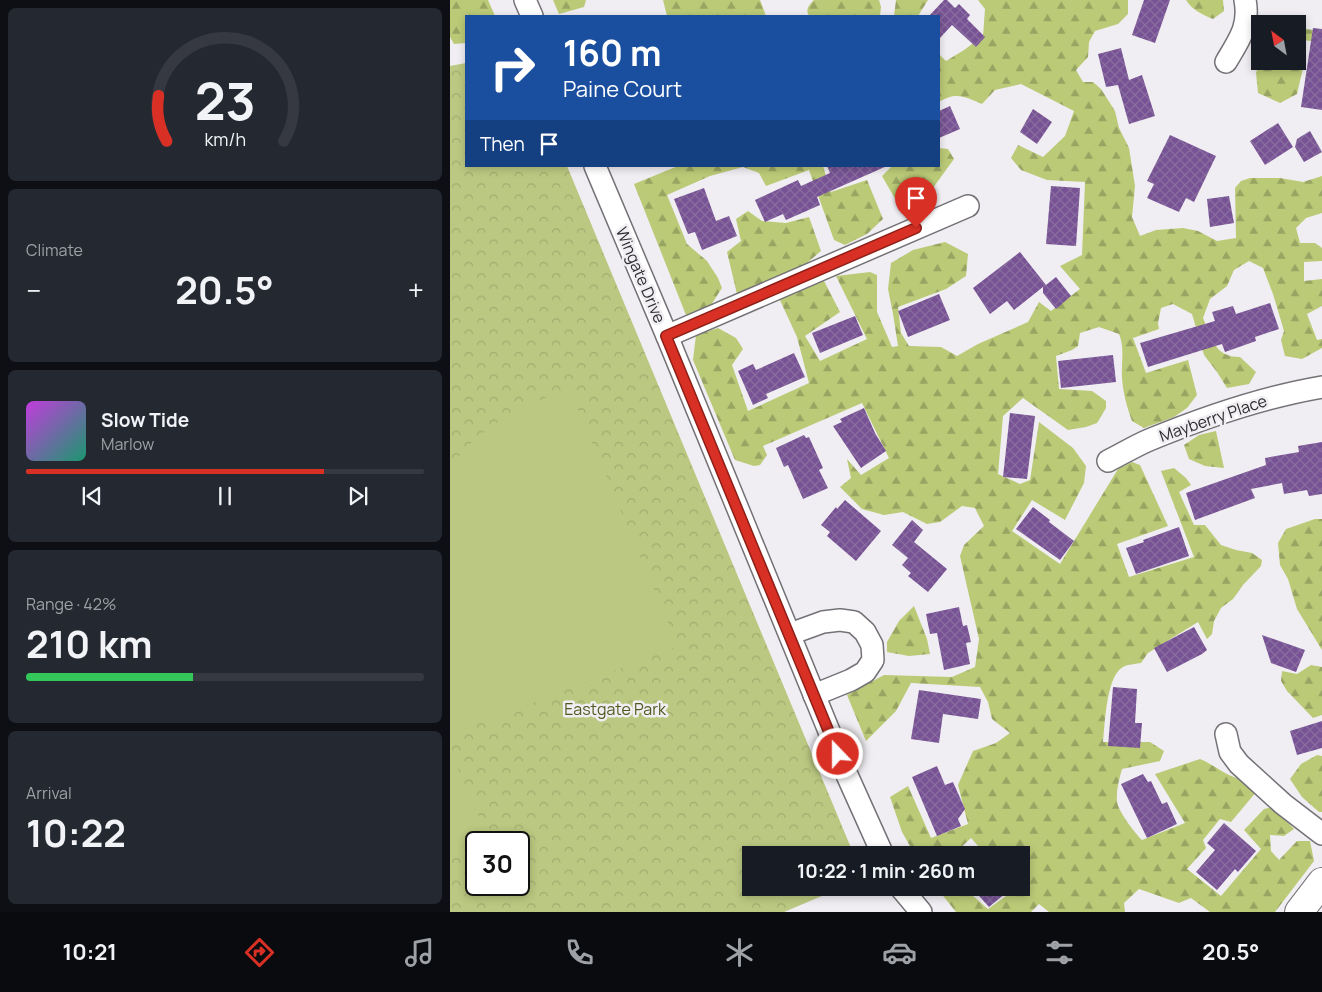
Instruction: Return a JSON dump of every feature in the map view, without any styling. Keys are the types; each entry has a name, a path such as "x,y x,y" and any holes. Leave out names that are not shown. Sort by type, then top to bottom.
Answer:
{"street":[{"path":"525,0 532,15"},
{"path":"1226,62 1243,32 1247,11 1245,0"},
{"name":"Wingate Drive","path":"595,167 847,775 879,846"},
{"path":"666,336 968,206"},
{"name":"Mayberry Place","path":"1108,461 1148,441 1209,418 1263,400 1322,387"},
{"path":"790,634 823,622 840,620 854,622 865,632 872,645 872,660 865,672 851,680 814,695"},
{"path":"1226,734 1230,752 1239,764 1283,804 1322,834"},
{"path":"1299,912 1322,882"},
{"path":"908,896 921,912"}],"green space":[{"path":"450,0 488,0 495,15 465,15 465,43 454,44 450,37"},
{"path":"553,0 586,0 584,7 559,14"},
{"path":"663,0 760,0 766,15 667,15"},
{"path":"814,0 879,0 881,7 880,15 808,15 809,5"},
{"path":"896,0 928,0 919,15 894,15"},
{"path":"978,0 1128,0 1128,14 1118,24 1095,31 1089,42 1088,57 1076,70 1083,82 1093,82 1101,89 1115,111 1119,128 1129,148 1135,186 1132,217 1140,236 1156,230 1183,228 1198,231 1217,241 1236,238 1235,188 1241,181 1250,178 1280,178 1303,182 1322,176 1322,213 1306,218 1296,228 1300,243 1315,243 1322,248 1322,261 1304,262 1304,281 1322,279 1322,306 1307,314 1317,340 1322,339 1322,348 1302,359 1285,356 1281,340 1284,331 1273,294 1263,268 1249,261 1234,270 1227,286 1210,299 1203,318 1219,350 1231,356 1240,357 1256,372 1249,384 1227,388 1204,355 1192,314 1173,304 1161,308 1158,323 1159,329 1133,338 1146,373 1188,360 1197,395 1187,408 1174,417 1144,428 1132,421 1124,395 1122,350 1119,334 1099,327 1080,333 1078,346 1056,356 1059,389 1092,391 1106,401 1106,408 1097,423 1068,430 1023,398 1003,416 998,474 1020,484 1030,480 1039,422 1073,448 1086,466 1084,483 1065,520 1032,500 1012,531 1060,564 1118,469 1132,462 1140,465 1168,526 1117,544 1129,577 1194,557 1161,471 1174,468 1191,485 1179,492 1194,525 1205,525 1221,545 1252,553 1262,560 1261,566 1233,599 1221,608 1214,621 1212,634 1207,639 1198,622 1148,653 1141,663 1127,665 1119,671 1110,688 1103,742 1150,742 1164,751 1160,761 1122,769 1120,777 1117,793 1118,805 1127,821 1142,840 1185,823 1155,774 1200,759 1247,783 1257,791 1231,822 1220,819 1203,840 1206,848 1187,869 1221,896 1261,849 1244,830 1264,809 1273,807 1294,829 1284,836 1270,835 1271,851 1279,860 1297,841 1310,841 1314,861 1275,912 1210,912 1191,898 1179,903 1139,889 1124,903 1125,912 1049,912 1039,904 1031,912 956,912 943,896 973,896 988,909 1006,896 1030,896 1030,846 978,846 971,838 963,846 910,846 902,832 890,797 908,786 931,838 968,824 958,785 973,751 996,743 1010,733 992,719 988,702 980,687 911,683 896,711 866,741 847,695 884,675 952,677 975,667 979,639 960,556 964,545 984,526 975,508 962,506 940,522 927,524 903,512 884,515 862,509 840,487 851,478 847,459 861,475 889,458 862,403 763,446 767,455 760,465 754,466 735,460 693,360 696,335 718,328 736,338 743,349 732,365 748,411 809,383 797,337 779,298 823,279 840,312 805,336 820,361 867,339 836,276 870,272 877,275 877,312 892,347 898,346 888,289 891,263 913,250 945,242 968,254 966,276 946,289 898,307 901,333 909,346 941,347 957,356 978,344 1028,322 1039,302 1051,311 1080,289 1060,266 1082,255 1085,182 1047,180 1021,170 1011,158 1018,145 1043,157 1065,136 1074,111 1021,84 995,90 982,104 961,96 951,97 940,102 940,55 946,61 983,36 985,9"},
{"path":"1186,0 1223,0 1224,11 1213,19 1202,14 1188,4"},
{"path":"1306,29 1322,31 1322,43 1306,40"},
{"name":"Eastgate Park","path":"465,63 465,167 567,167 850,846 742,846 742,896 822,896 784,912 450,912 450,66"},
{"path":"1257,70 1303,70 1297,94 1280,103 1258,93"},
{"path":"940,148 948,149 954,159 930,192 921,214 906,218 882,176 891,167 940,167"},
{"path":"676,167 743,167 710,176 667,195 687,244 707,261 722,288 709,308 686,315 634,184"},
{"path":"743,167 823,167 831,192 867,180 883,219 867,234 845,245 834,240 809,170 766,186 759,173"},
{"path":"748,211 762,221 786,223 809,217 821,251 807,263 772,284 737,294 727,252 741,241 736,219"},
{"path":"569,388 678,646 450,735 450,466 473,441 511,412"},
{"path":"1216,431 1224,468 1205,466 1189,459 1184,445 1199,435"},
{"path":"1315,519 1322,519 1322,650 1297,609 1288,579 1280,565 1278,543 1286,529"},
{"path":"914,606 927,639 930,654 909,656 887,652 887,642 899,621"},
{"path":"1311,665 1322,667 1322,715 1313,718 1287,691 1281,681 1282,671 1297,674"},
{"path":"1317,755 1322,756 1322,812 1319,812 1302,797 1290,779 1301,764"},
{"path":"456,764 485,831 465,831 465,843 450,850 450,767"}],"building":[{"path":"944,0 947,0 955,8 959,4 970,15 967,19 985,37 976,47 952,25 940,38 940,15 930,15"},
{"path":"1144,0 1170,0 1155,43 1132,35"},
{"path":"1313,28 1322,29 1322,110 1301,107"},
{"path":"1121,48 1129,80 1142,75 1155,116 1129,124 1118,85 1106,87 1098,54"},
{"path":"950,106 960,129 940,138 940,111"},
{"path":"1033,109 1052,122 1037,144 1020,132"},
{"path":"1278,123 1293,147 1265,165 1250,141"},
{"path":"1310,131 1322,152 1304,162 1295,147 1297,139"},
{"path":"1170,135 1216,156 1194,202 1186,198 1179,212 1147,198 1154,184 1147,181"},
{"path":"827,167 885,167 817,197 820,205 786,220 783,214 765,222 755,200 798,180 801,186 830,173"},
{"path":"1051,186 1080,188 1076,246 1046,244"},
{"path":"704,188 716,221 729,216 737,236 702,250 695,232 688,234 674,199"},
{"path":"1229,196 1234,223 1210,227 1207,199"},
{"path":"1020,252 1046,285 1056,277 1071,296 1056,309 1043,293 1043,287 1014,310 1007,301 990,314 973,288"},
{"path":"939,294 950,320 908,337 898,311"},
{"path":"1270,303 1279,329 1255,337 1256,341 1225,352 1222,344 1148,367 1140,343 1215,321 1212,312 1233,306 1236,314"},
{"path":"855,316 863,335 820,353 812,333"},
{"path":"794,353 805,377 766,394 768,398 753,405 738,371 753,364 756,370"},
{"path":"1113,355 1116,382 1061,388 1058,361"},
{"path":"864,408 875,433 886,451 861,468 833,426 842,422 840,419"},
{"path":"1010,413 1035,416 1027,479 1003,477"},
{"path":"804,435 806,438 809,437 823,468 819,470 828,488 803,499 788,465 784,467 776,448"},
{"path":"1322,442 1322,494 1309,496 1307,490 1284,494 1282,483 1251,489 1255,498 1195,520 1186,493 1266,465 1265,458 1299,452 1298,446"},
{"path":"845,500 881,531 856,561 827,536 830,532 821,525 836,507 837,509"},
{"path":"1033,507 1074,541 1060,560 1016,529"},
{"path":"912,520 923,530 914,542 947,569 928,592 908,576 911,573 902,565 908,558 892,545"},
{"path":"1179,527 1189,556 1136,574 1126,548"},
{"path":"959,607 963,626 967,625 971,642 966,643 970,664 944,670 937,633 930,634 926,614"},
{"path":"1194,627 1207,650 1167,672 1154,648"},
{"path":"1262,635 1305,650 1296,672 1271,663"},
{"path":"1113,687 1137,689 1135,723 1142,723 1140,748 1108,746"},
{"path":"919,690 981,699 978,719 943,714 939,743 911,739"},
{"path":"1322,721 1322,748 1297,755 1290,731"},
{"path":"937,766 945,785 953,782 965,809 958,819 961,826 937,836 912,777"},
{"path":"1143,774 1148,782 1151,781 1162,804 1167,802 1177,824 1147,838 1121,784"},
{"path":"1224,823 1256,851 1238,872 1235,869 1217,890 1196,872 1215,850 1207,843"},
{"path":"979,896 1002,896 989,907"}],"route":[{"path":"838,754 666,336 916,228"}]}
